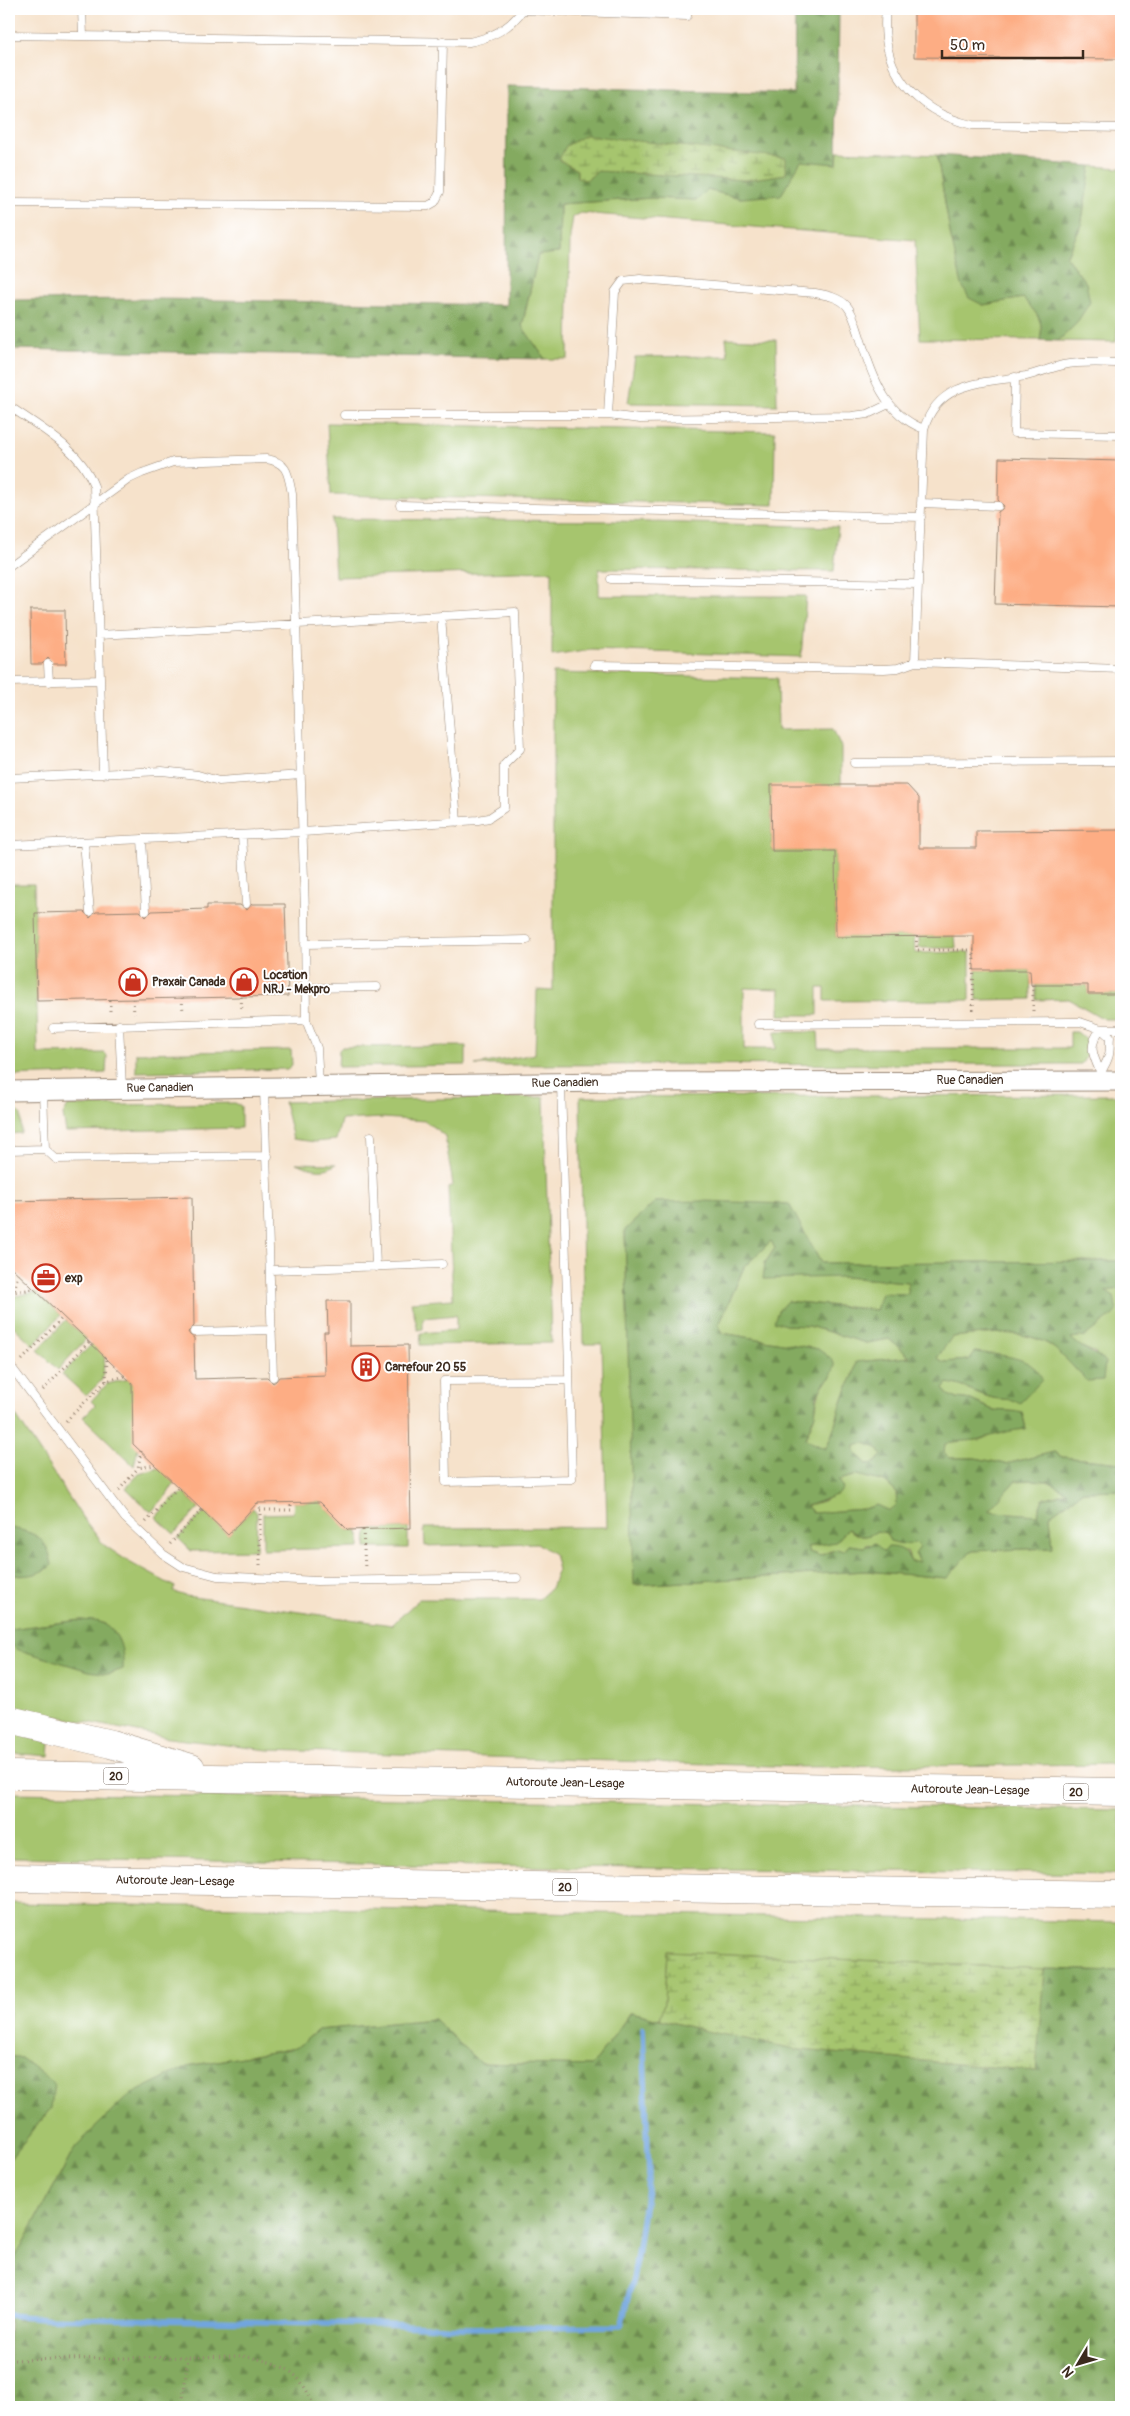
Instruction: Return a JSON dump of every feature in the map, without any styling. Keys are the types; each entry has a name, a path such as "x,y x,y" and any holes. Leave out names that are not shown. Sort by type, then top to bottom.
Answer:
{"highway":[{"path":"9,1720 111,1744 224,1778"},
{"name":"Autoroute Jean-Lesage","path":"9,1775 1121,1792"},
{"name":"Autoroute Jean-Lesage","path":"9,1878 1121,1895"}],"street":[{"name":"Rue Canadien","path":"9,1091 319,1085 1100,1076 1121,1081"}],"lane":[{"path":"82,9 83,36"},
{"path":"9,34 469,42 490,37 511,22 523,9 687,16 687,9"},
{"path":"886,9 885,41 897,74 922,103 958,122 972,125 1121,128"},
{"path":"9,203 423,208 435,202 440,192 443,41"},
{"path":"608,415 615,292 617,286 629,279 680,281 815,293 837,299 847,306 854,319 872,374 889,404 912,424 924,429"},
{"path":"915,662 924,429 932,409 953,391 973,383 1015,377 1073,364 1121,363"},
{"path":"1015,377 1014,433 1121,435"},
{"path":"344,415 608,415 640,419 852,416 868,414 889,404"},
{"path":"9,406 37,424 80,462 91,479 96,504 103,774"},
{"path":"9,566 129,479 173,462 266,458 277,460 284,466 292,494 303,832 306,1020 317,1048 319,1085"},
{"path":"921,503 998,506"},
{"path":"400,506 920,517"},
{"path":"611,579 918,584"},
{"path":"9,845 303,832 456,822 489,818 504,808 504,765 520,749 515,612 99,635"},
{"path":"441,616 456,822"},
{"path":"594,664 884,669 898,668 915,662 1121,669"},
{"path":"48,664 49,682"},
{"path":"9,682 100,680"},
{"path":"854,763 1121,761"},
{"path":"9,778 162,771 198,775 220,781 301,775"},
{"path":"242,835 246,904"},
{"path":"142,839 146,911"},
{"path":"84,842 90,912"},
{"path":"305,944 527,940"},
{"path":"306,988 377,987"},
{"path":"53,1028 306,1020"},
{"path":"758,1024 1075,1022 1101,1029 1121,1029"},
{"path":"119,1025 122,1089"},
{"path":"1100,1076 1109,1057 1110,1042 1110,1037 1101,1029"},
{"path":"1100,1076 1093,1056 1093,1039 1101,1029"},
{"path":"561,1083 572,1479 446,1482 444,1381 569,1380"},
{"path":"264,1086 268,1156 273,1377"},
{"path":"43,1091 45,1149"},
{"path":"371,1136 376,1267"},
{"path":"9,1150 45,1149 56,1159 268,1156"},
{"path":"271,1270 442,1264"},
{"path":"194,1332 272,1330"},
{"path":"11,1367 125,1518 163,1554 183,1568 203,1574 244,1578 365,1580 517,1578"}],"path":[{"path":"916,936 917,950 974,950 973,1000"},
{"path":"1033,985 1034,1000"},
{"path":"9,1298 14,1292 18,1274"},
{"path":"14,1292 34,1289"},
{"path":"11,1367 63,1318"},
{"path":"34,1398 89,1342"},
{"path":"106,1381 107,1359"},
{"path":"57,1429 106,1381 125,1376"},
{"path":"123,1485 138,1468 141,1451"},
{"path":"138,1468 155,1465"},
{"path":"154,1514 178,1487"},
{"path":"260,1510 290,1510 291,1502"},
{"path":"257,1503 260,1510 260,1550"},
{"path":"176,1537 202,1510"},
{"path":"363,1530 365,1580"},
{"path":"9,2360 243,2356 267,2361 292,2371 306,2386 314,2407"},
{"path":"182,2407 188,2357"}],"green space":[{"path":"795,9 839,9 837,164 801,161 781,195 741,198 707,190 697,200 652,198 560,204 559,253 538,255 522,326 545,359 9,349 9,300 159,299 506,305 507,86 794,93","holes":["785,158 785,174 745,180 598,171 577,178 577,170 559,160"]},
{"path":"586,135 786,158 786,174 745,180 598,171 586,180 577,178 577,170 559,160 566,146"},
{"path":"838,151 937,155 951,238 983,305 1023,298 1038,317 1041,327 1040,340 920,339 915,240 581,213 573,217 570,236 568,359 545,359 522,327 538,255 559,252 560,204 652,198 697,200 707,190 741,198 801,160 837,164"},
{"path":"937,155 1091,166 1081,226 1066,257 1086,283 1090,302 1076,324 1058,341 1040,340 1041,327 1038,317 1023,298 983,305 969,298 962,285 951,238"},
{"path":"1091,166 1121,168 1121,287 1116,342 1058,341 1076,324 1086,283 1066,257 1081,226"},
{"path":"726,338 776,340 777,405 628,403 635,357 728,356"},
{"path":"327,423 775,432 774,505 331,495"},
{"path":"332,519 615,521 838,527 834,571 599,569 599,596 806,596 801,657 591,650 552,656 552,571 335,577"},
{"path":"553,673 777,678 778,730 833,729 841,747 841,785 771,786 772,851 835,851 836,937 914,936 915,953 970,952 970,1000 825,1001 825,988 818,988 818,1015 779,1015 780,989 744,988 744,1049 775,1049 775,1032 818,1032 819,1048 1070,1048 1070,1032 1077,1032 1087,1040 1087,1053 1081,1064 475,1065 535,1054 537,990 553,991"},
{"path":"9,884 34,884 38,1054 105,1053 107,1056 106,1073 9,1076"},
{"path":"919,936 955,936 956,948 919,948"},
{"path":"976,970 1030,970 1031,999 977,1000"},
{"path":"1036,985 1088,985 1088,994 1121,994 1121,1019 1104,1019 1069,999 1036,1000"},
{"path":"1121,1039 1121,1063 1116,1056 1116,1041"},
{"path":"466,1046 466,1065 338,1067 339,1050 342,1047"},
{"path":"291,1050 292,1065 287,1069 136,1072 136,1053"},
{"path":"1121,1095 1121,1261 821,1263 788,1204 655,1202 625,1230 635,1585 865,1571 947,1578 970,1551 1053,1548 1050,1515 1083,1491 1121,1490 1121,1764 803,1767 268,1750 169,1738 9,1707 9,1642 17,1649 117,1637 104,1623 81,1620 10,1629 9,1631 9,1574 22,1576 11,1528 9,1529 9,1405 82,1517 104,1545 129,1562 175,1587 174,1592 186,1596 392,1625 419,1599 539,1599 551,1588 558,1570 554,1554 537,1543 425,1546 424,1528 607,1527 602,1344 584,1344 580,1097"},
{"path":"544,1097 551,1343 420,1345 421,1333 456,1330 456,1315 423,1318 423,1329 418,1330 411,1302 453,1299 448,1188 453,1185 445,1136 425,1121 383,1118 341,1120 336,1140 315,1142 293,1139 284,1102"},
{"path":"235,1103 241,1106 241,1128 66,1132 63,1115 68,1106"},
{"path":"9,1107 13,1107 21,1115 21,1133 9,1134"},
{"path":"296,1163 336,1164 327,1169 321,1169"},
{"path":"703,1201 789,1204 821,1263 1121,1261 1121,1289 1105,1291 1114,1297 1117,1312 1085,1336 1071,1338 1105,1362 1103,1380 1087,1381 1054,1348 1043,1341 1018,1334 952,1337 937,1358 944,1362 969,1360 975,1352 1014,1358 1032,1366 1042,1380 1020,1403 993,1398 948,1383 943,1389 950,1397 971,1400 993,1410 1022,1412 1026,1429 976,1440 945,1444 944,1453 949,1458 975,1458 1006,1464 1054,1452 1062,1457 1121,1463 1121,1490 1083,1491 1050,1515 1053,1548 971,1551 947,1578 865,1571 634,1585 625,1230 655,1202","holes":["771,1241 775,1248 765,1263 763,1279 844,1277 908,1282 908,1294 882,1293 876,1310 787,1301 778,1311 774,1321 785,1325 809,1326 866,1343 889,1339 910,1357 856,1362 853,1377 844,1396 825,1449 805,1439 815,1414 817,1396 824,1383 831,1377 835,1366 832,1359 818,1349 722,1333 719,1325 744,1267","865,1443 877,1448 882,1455 875,1463 867,1464 855,1453 855,1446","857,1475 885,1482 896,1492 897,1504 890,1511 877,1505 864,1509 813,1513 807,1506 839,1494 843,1488 839,1480","1015,1481 1048,1481 1067,1492 1043,1499 1037,1515 989,1510","848,1529 862,1536 877,1531 886,1533 890,1541 900,1544 915,1542 920,1547 915,1554 920,1562 911,1562 905,1552 896,1548 888,1547 884,1552 875,1543 864,1547 849,1545 844,1551 837,1549 820,1556 809,1552 807,1547 836,1542"]},
{"path":"771,1241 775,1248 765,1263 844,1277 908,1282 909,1294 877,1310 787,1301 785,1325 809,1326 866,1343 889,1339 910,1357 856,1362 853,1377 844,1396 825,1449 805,1439 814,1416 821,1389 831,1377 818,1349 722,1333 719,1325 744,1267"},
{"path":"1121,1289 1121,1463 1062,1457 1054,1452 1006,1464 975,1458 949,1458 944,1453 945,1444 957,1440 979,1440 1004,1431 1026,1428 1022,1412 993,1410 971,1400 950,1397 943,1389 948,1383 993,1398 1020,1402 969,1360 944,1362 937,1358 951,1337 977,1334 1018,1334 1031,1337 1043,1341 1054,1348 1087,1381 1096,1353 1079,1346 1070,1338 1104,1290"},
{"path":"37,1292 61,1315 33,1345 9,1322 9,1303 15,1296"},
{"path":"66,1320 86,1339 58,1370 38,1350"},
{"path":"92,1344 105,1357 102,1380 86,1396 62,1374"},
{"path":"128,1379 132,1383 138,1448 134,1466 83,1417 95,1405 91,1401 107,1384"},
{"path":"865,1443 878,1448 882,1455 875,1463 867,1464 855,1453 854,1446"},
{"path":"159,1468 174,1483 167,1495 151,1512 126,1488 139,1474"},
{"path":"857,1475 885,1482 896,1492 897,1504 890,1511 877,1505 864,1509 813,1513 807,1506 826,1500 839,1480"},
{"path":"1015,1481 1048,1481 1068,1492 1043,1499 1037,1515 988,1510"},
{"path":"184,1493 199,1508 174,1534 156,1517 171,1500"},
{"path":"294,1502 320,1502 348,1530 358,1530 360,1548 263,1550 263,1514 293,1513"},
{"path":"253,1508 257,1513 256,1550 191,1551 178,1538 204,1512 228,1535"},
{"path":"408,1528 408,1548 366,1548 369,1530"},
{"path":"9,1529 28,1532 39,1538 47,1549 52,1565 32,1575 9,1574"},
{"path":"848,1529 862,1536 877,1531 886,1533 890,1541 903,1544 915,1542 920,1547 921,1563 911,1562 907,1551 884,1552 868,1544 864,1547 849,1545 844,1552 830,1551 820,1556 809,1552 807,1547 832,1542"},
{"path":"81,1620 96,1621 110,1628 118,1638 122,1650 123,1669 109,1674 89,1671 16,1649 9,1642 10,1629"},
{"path":"9,1732 50,1743 49,1756 9,1753"},
{"path":"9,1793 1121,1810 1121,1874 408,1865 9,1857"},
{"path":"9,1903 1121,1922 1121,1971 667,1951 664,2003 659,2019 631,2012 592,2066 480,2063 433,2019 318,2030 296,2048 188,2066 76,2146 9,2269 9,2160 51,2108 21,2058 9,2056"},
{"path":"667,1951 1044,1969 1036,2071 801,2050 706,2031 659,2019 664,2003"},
{"path":"1044,1969 1121,1971 1121,2407 9,2407 9,2269 76,2146 128,2096 188,2066 296,2048 318,2030 434,2019 480,2063 592,2066 631,2012 706,2031 801,2050 1035,2071"},
{"path":"9,2056 21,2058 54,2083 51,2108 9,2160"}],"building":[{"path":"914,9 1121,9 1121,59 914,57"},
{"path":"999,458 1121,461 1121,607 995,604 998,512 1004,506 998,500"},
{"path":"30,610 65,610 66,664 54,664 48,658 42,664 31,664"},
{"path":"771,785 907,785 919,798 919,848 976,848 976,831 1121,830 1121,994 1088,994 1088,985 1031,985 1030,970 974,970 974,936 836,937 835,851 772,851"},
{"path":"252,904 285,904 288,996 37,1001 35,913 84,912 90,918 96,912 140,911 146,917 152,911 207,909 207,905 240,905 247,910"},
{"name":"Carrefour 20 55","path":"192,1197 194,1326 188,1332 194,1338 195,1379 267,1377 273,1383 279,1377 325,1375 324,1332 328,1332 327,1301 350,1301 350,1346 408,1345 411,1528 348,1530 320,1502 257,1503 228,1535 133,1444 132,1383 9,1265 9,1201"}],"waterway":[{"path":"9,2315 43,2318 386,2324 463,2328 621,2326 634,2274 649,2175 643,2028"}],"place":[{"name":"Praxair Canada","path":"133,982"},
{"name":"Location NRJ - Mekpro","path":"244,982"},
{"name":"exp","path":"46,1278"},
{"name":"Carrefour 20 55","path":"366,1367"}]}
